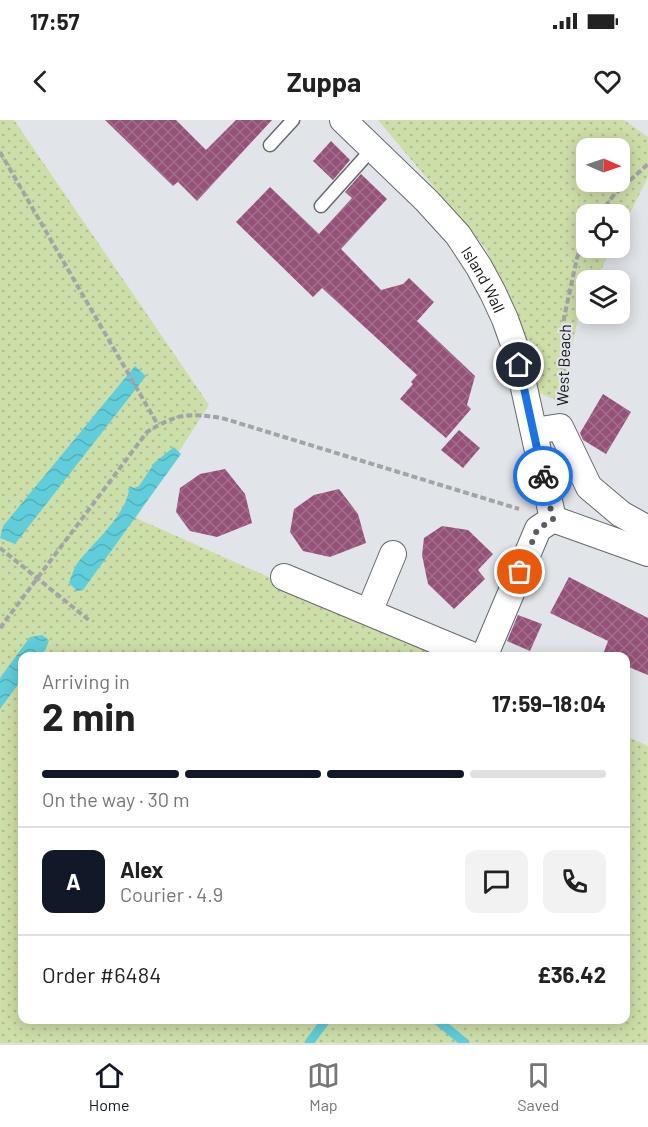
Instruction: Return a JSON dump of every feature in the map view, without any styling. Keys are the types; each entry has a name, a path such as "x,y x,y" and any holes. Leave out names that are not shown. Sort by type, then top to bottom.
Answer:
{"street":[{"name":"Island Wall","path":"343,120 428,201 458,235 479,267 505,319 515,347 553,519"},
{"name":"West Beach","path":"534,431 560,427 589,487 621,514 648,529"},
{"path":"486,652 537,530 553,519 648,553"},
{"path":"369,612 393,554"},
{"path":"284,577 464,652"}],"lane":[{"path":"270,145 293,120"},
{"path":"321,206 373,148"}],"path":[{"path":"0,152 158,425"},
{"path":"607,204 648,165"},
{"name":"West Beach","path":"560,427 565,343 564,318 577,258"},
{"path":"0,628 147,432 170,418 193,414 222,418 553,519"},
{"path":"0,548 90,621"}],"green space":[{"path":"0,120 14,120 209,405 136,518 437,652 18,652 18,1024 630,1024 630,738 648,746 648,1043 0,1043"},
{"path":"378,120 624,120 648,137 648,177 630,213 630,204 576,204 576,258 607,258 601,270 576,270 577,324 560,402 535,391 513,312 486,249"}],"water":[{"path":"135,366 146,376 15,544 0,538 3,526"},
{"path":"174,447 181,454 83,590 77,591 69,583 74,568 118,516 128,496 129,486 134,488 139,486 155,462"},
{"path":"42,635 49,640 43,652 19,652 30,637"},
{"path":"18,653 18,684 0,709 0,678"}],"building":[{"path":"105,120 176,120 206,150 236,120 272,120 197,201 178,182 173,186"},
{"path":"331,141 350,160 333,180 313,161"},
{"path":"361,174 387,199 341,249 381,290 403,284 409,278 434,302 417,321 475,376 467,405 471,409 446,438 400,399 413,384 411,382 417,375 322,288 313,297 236,222 270,187 319,234 352,198 345,192"},
{"path":"603,394 631,412 606,454 583,440 580,433"},
{"path":"459,430 480,448 463,468 441,450"},
{"path":"225,469 245,494 252,523 217,537 190,531 176,512 180,488 200,474"},
{"path":"339,489 358,514 366,543 330,557 303,551 290,532 294,509 314,495"},
{"path":"442,526 468,530 493,554 478,570 485,579 454,609 428,584 422,555 424,538"},
{"path":"569,577 648,618 648,675 630,668 630,652 604,652 608,641 550,613"},
{"path":"518,615 542,624 530,651 507,641"}],"waterway":[{"path":"309,1043 323,1024"},
{"path":"442,1024 465,1043"}],"way so far":[{"path":"520,572 537,530 553,519 543,476"}],"route":[{"path":"519,365 543,476"}]}
